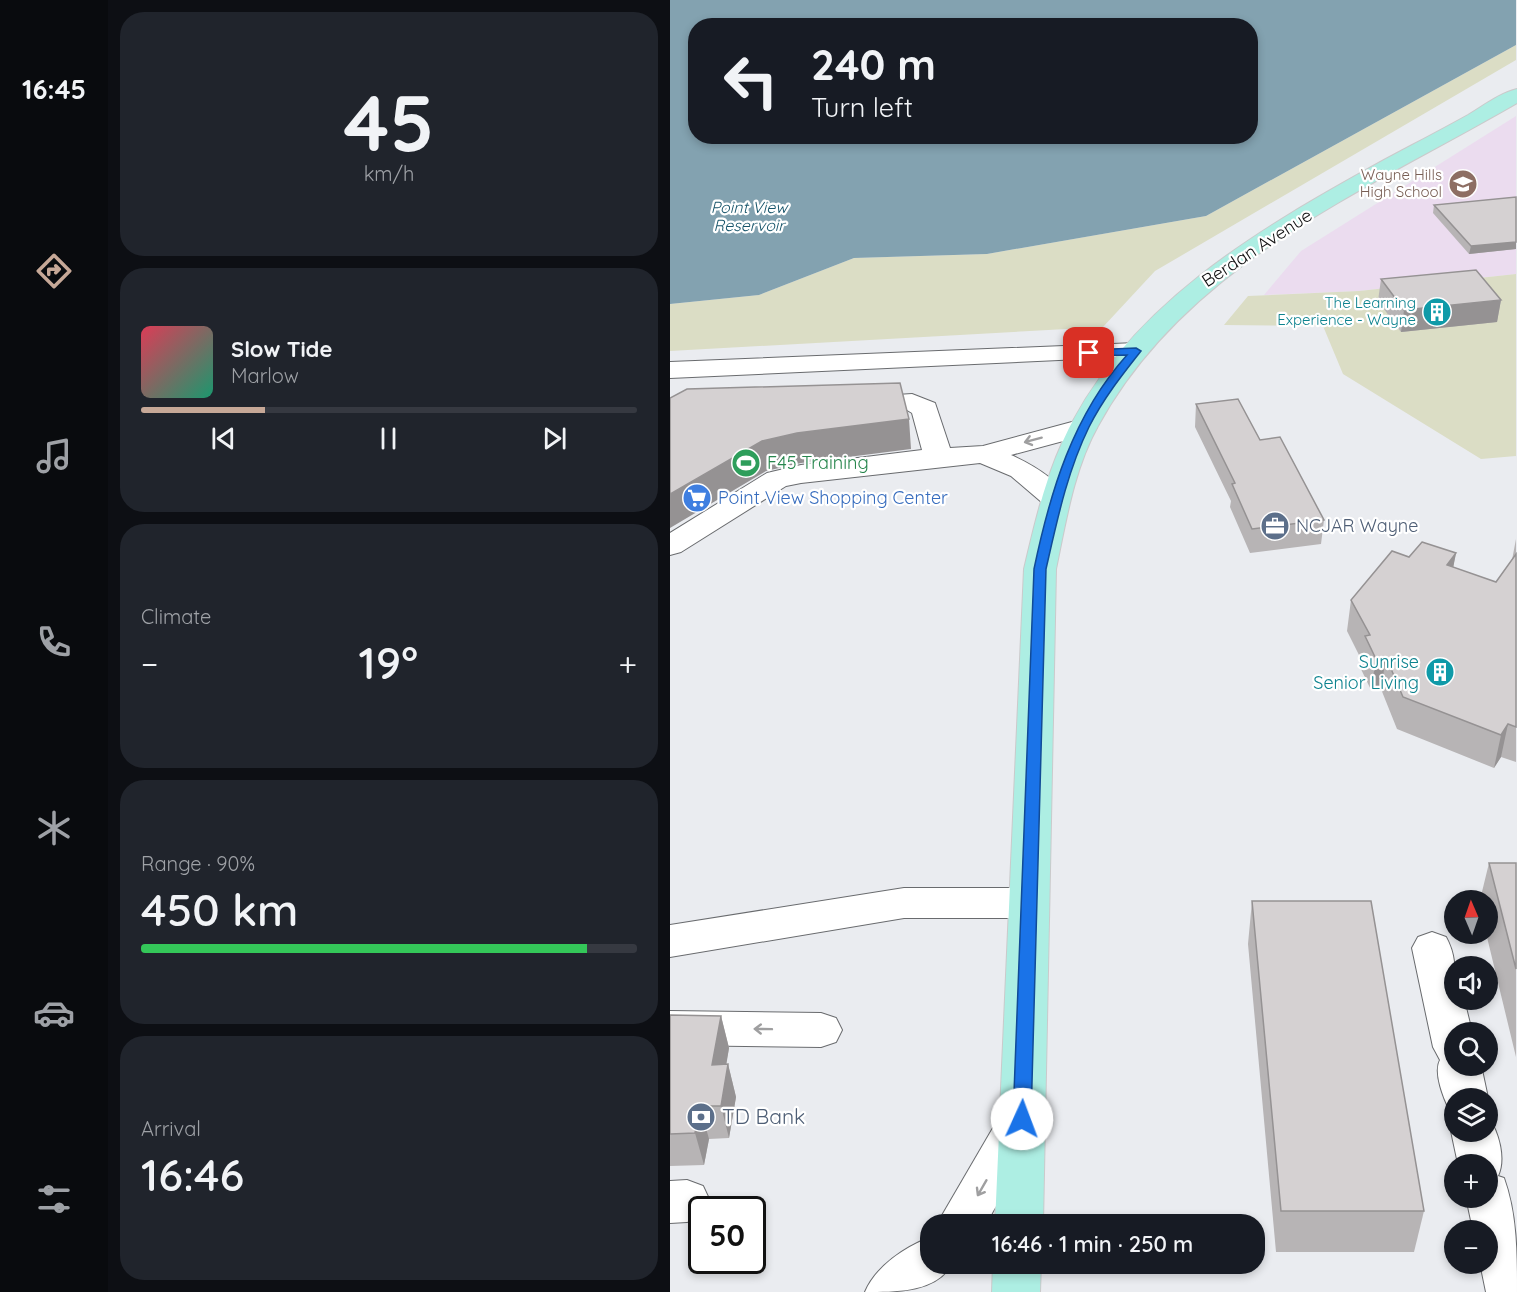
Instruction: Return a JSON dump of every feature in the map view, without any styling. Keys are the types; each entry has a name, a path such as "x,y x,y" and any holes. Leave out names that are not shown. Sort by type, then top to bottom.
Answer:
{"main road":[{"name":"Berdan Avenue","path":"1018,1214 1040,569 1055,499 1083,427 1112,380 1136,351 1182,301 1238,256 1515,97"},
{"path":"1016,1292 1017,1274"}],"street":[{"path":"670,370 1136,351"},
{"path":"830,404 912,402 925,409 938,457"},
{"path":"670,546 777,479 938,457 984,454 1083,427"},
{"path":"984,454 1021,470 1055,499"},
{"path":"670,941 904,903 1029,903"},
{"path":"1432,948 1448,1022"},
{"path":"670,1028 821,1030"},
{"path":"967,1214 1022,1119"},
{"path":"1491,1208 1510,1292"},
{"path":"889,1292 920,1268"}],"shaded area":[{"name":"Wayne Hills High School","path":"1516,116 1516,274 1359,291 1264,295 1301,251"}],"green space":[{"path":"1516,45 1516,60 1155,271 1103,327 670,351 670,304 759,295 854,258 987,254 1206,216"},
{"path":"1516,274 1516,456 1481,459 1343,374 1323,326 1224,325 1248,296 1359,291"}],"water":[{"name":"Point View Reservoir","path":"670,0 1516,0 1516,45 1206,216 987,254 854,258 759,295 670,304"}],"building":[{"path":"1516,197 1516,242 1471,246 1434,205"},
{"path":"1476,270 1501,300 1404,310 1381,279"},
{"path":"900,383 909,419 797,433 762,441 670,494 670,398 687,389"},
{"path":"1238,399 1260,440 1280,437 1324,520 1252,529 1232,484 1235,483 1196,404"},
{"name":"Sunrise Senior Living","path":"1422,542 1456,553 1447,565 1496,582 1516,554 1516,727 1508,724 1501,735 1403,697 1386,657 1376,659 1365,636 1370,635 1351,600 1392,551 1409,557"},
{"path":"1489,863 1516,863 1516,969 1498,898 1498,890 1496,890"},
{"path":"1252,901 1371,901 1424,1211 1281,1211"},
{"path":"670,1015 721,1016 712,1065 728,1064 721,1106 700,1106 695,1133 670,1134"}],"place":[{"name":"Wayne Hills High School","path":"1463,184"},
{"name":"The Learning Experience - Wayne","path":"1437,312"},
{"name":"F45 Training","path":"746,463"},
{"name":"Point View Shopping Center","path":"697,498"},
{"name":"NCJAR Wayne","path":"1275,526"},
{"name":"Sunrise Senior Living","path":"1440,672"},
{"name":"TD Bank","path":"701,1117"}],"route":[{"path":"1022,1119 1040,569 1055,499 1083,427 1119,370 1136,351 1089,353"}]}
